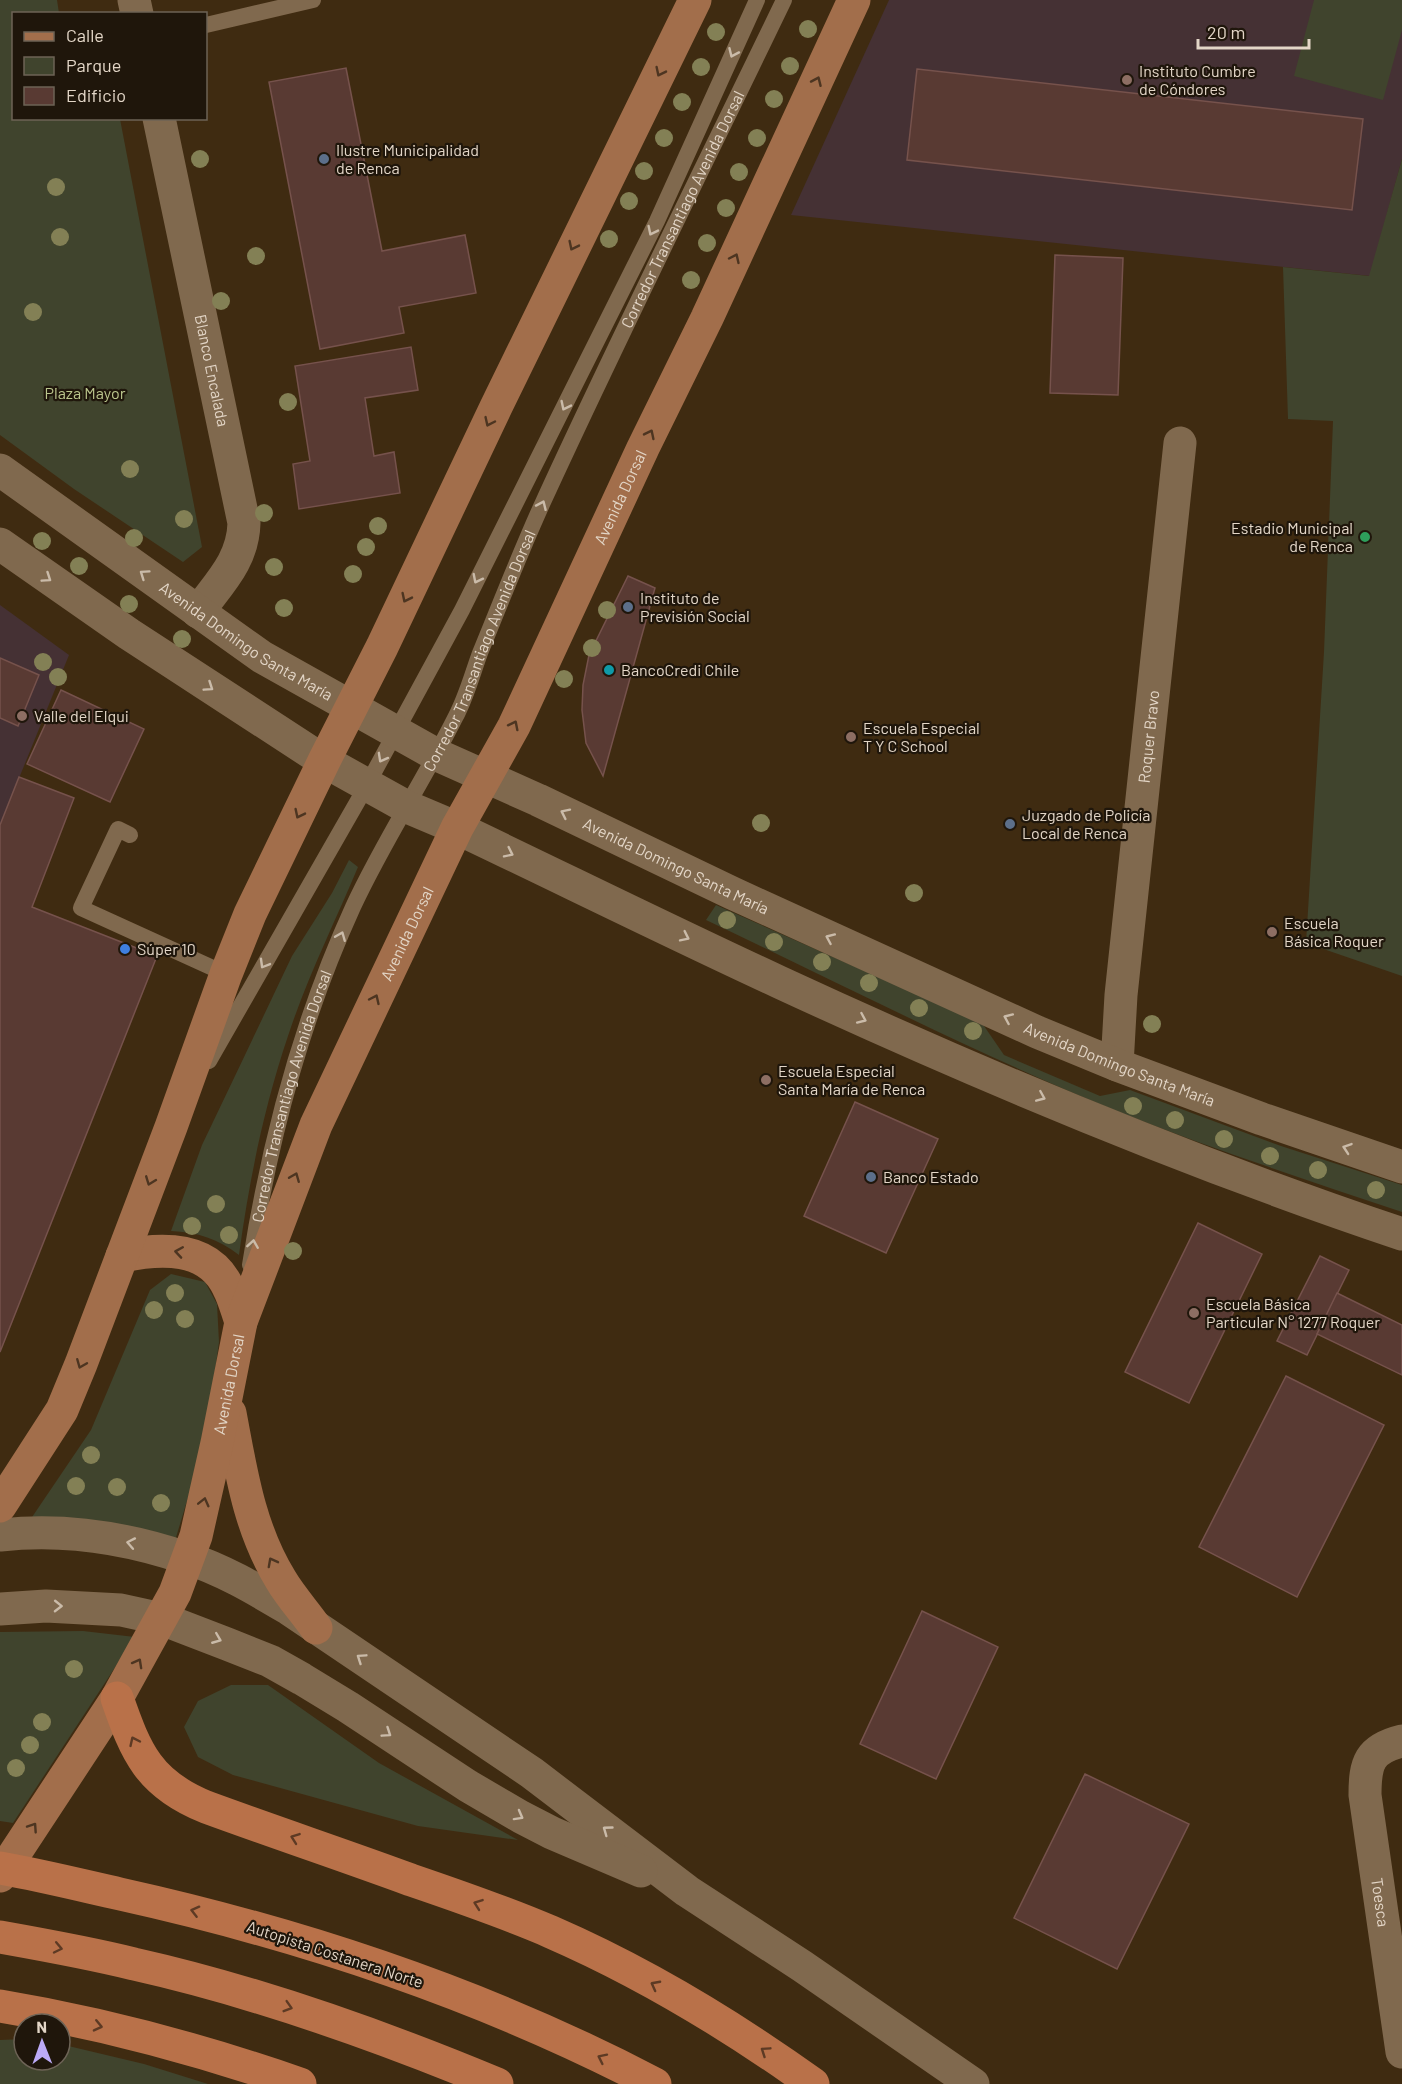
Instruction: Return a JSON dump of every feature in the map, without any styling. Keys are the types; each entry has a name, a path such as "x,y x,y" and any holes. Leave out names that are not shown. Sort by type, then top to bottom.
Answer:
{"highway":[{"path":"117,1698 135,1745 147,1764 162,1782 180,1795 206,1807 471,1901 553,1933 706,2014 751,2041 813,2084"},
{"name":"Autopista Costanera Norte","path":"0,1868 189,1909 252,1926 373,1965 493,2009 655,2084"},
{"path":"0,1937 135,1964 232,1990 362,2031 497,2084"},
{"path":"0,2006 50,2014 169,2043 207,2053 300,2084"}],"main road":[{"path":"0,1506 62,1410 250,914 393,626 557,279 695,0"},
{"name":"Avenida Dorsal","path":"0,1876 117,1698 175,1593 204,1504 241,1322 316,1125 457,828 519,715 643,448 722,286 854,0"},
{"path":"122,1256 159,1250 180,1251 208,1263 228,1286 241,1322"},
{"path":"227,1394 243,1483 255,1527 282,1581 316,1628"}],"street":[{"name":"Blanco Encalada","path":"159,120 244,523 243,538 234,563 198,612"},
{"name":"Roquer Bravo","path":"1117,1065 1121,995 1180,443"},
{"name":"Avenida Domingo Santa María","path":"0,470 262,657 435,754 1037,1032 1117,1065 1262,1119 1402,1167"},
{"path":"0,544 139,640 324,761 405,806 457,828 778,982 935,1052 1092,1119 1243,1177 1402,1234"},
{"path":"0,1535 37,1533 88,1536 147,1547 188,1558 263,1593 532,1773 687,1891 802,1966 973,2084"},
{"path":"0,1608 85,1607 121,1610 162,1619 270,1661 348,1707 468,1786 521,1817 552,1833 687,1891"},
{"name":"Toesca","path":"1388,1748 1368,1763 1365,1795 1402,2052"}],"lane":[{"path":"207,25 313,0"},
{"name":"Corredor Transantiago Avenida Dorsal","path":"171,1127 397,731 514,508 657,221 757,0"},
{"name":"Corredor Transantiago Avenida Dorsal","path":"241,1322 254,1235 275,1132 300,1045 352,908 405,806 457,716 522,548 784,0"},
{"path":"130,835 118,829 81,908 226,974"}],"shaded area":[{"name":"Instituto Cumbre de Cóndores","path":"889,0 1402,0 1402,159 1370,276 791,215"},
{"name":"Valle del Elqui","path":"0,605 69,655 0,825"}],"green space":[{"name":"Plaza Mayor","path":"0,0 57,0 59,12 12,12 12,120 120,120 202,547 183,562 74,489 0,435"},
{"path":"1314,0 1402,0 1402,30 1383,100 1294,76"},
{"name":"Estadio Municipal de Renca","path":"1402,159 1402,976 1306,943 1324,652 1333,421 1288,419 1283,267 1369,276"},
{"path":"349,860 358,867 304,993 272,1090 253,1172 239,1255 207,1237 171,1231 202,1145 292,956 332,893"},
{"path":"716,905 982,1023 1004,1055 1100,1096 1130,1090 1281,1146 1402,1185 1402,1212 1154,1126 1015,1067 706,920"},
{"path":"171,1274 205,1282 217,1304 219,1342 206,1438 174,1544 26,1526 91,1430 150,1290"},
{"path":"83,1631 135,1637 13,1823 0,1821 0,1632"},
{"path":"231,1685 268,1685 379,1763 518,1840 418,1826 233,1775 198,1757 184,1727 198,1701"},
{"path":"0,2040 12,2040 12,2072 72,2072 72,2047 144,2064 208,2084 0,2084"}],"building":[{"name":"Ilustre Municipalidad de Renca","path":"346,68 382,251 465,235 476,293 399,307 404,333 320,349 269,82"},
{"path":"917,69 1363,119 1352,210 907,160"},
{"path":"1055,255 1123,258 1118,395 1050,393"},
{"path":"411,347 418,390 365,398 374,456 394,452 400,493 299,509 293,464 310,461 295,366"},
{"name":"BancoCredi Chile","path":"628,576 655,588 603,776 586,743 582,710 583,685 589,655"},
{"path":"0,658 39,675 18,726 0,718"},
{"path":"61,690 144,729 110,802 27,764"},
{"path":"19,777 74,798 32,907 157,956 0,1352 0,825"},
{"name":"Banco Estado","path":"855,1102 938,1139 886,1253 804,1216"},
{"name":"Escuela Básica Particular N° 1277 Roquer","path":"1198,1223 1262,1254 1189,1403 1125,1372"},
{"path":"1320,1256 1349,1270 1307,1355 1277,1341"},
{"path":"1337,1293 1402,1325 1402,1375 1317,1334"},
{"path":"1286,1376 1384,1425 1297,1597 1199,1547"},
{"path":"922,1611 998,1647 936,1779 860,1744"},
{"path":"1085,1774 1189,1824 1117,1969 1014,1918"}],"place":[{"name":"Instituto Cumbre de Cóndores","path":"1127,80"},
{"name":"Ilustre Municipalidad de Renca","path":"324,159"},
{"name":"Estadio Municipal de Renca","path":"1365,537"},
{"name":"Instituto de Previsión Social","path":"628,607"},
{"name":"BancoCredi Chile","path":"609,670"},
{"name":"Valle del Elqui","path":"22,716"},
{"name":"Escuela Especial T Y C School","path":"851,737"},
{"name":"Juzgado de Policía Local de Renca","path":"1010,824"},
{"name":"Escuela Básica Roquer","path":"1272,932"},
{"name":"Súper 10","path":"125,949"},
{"name":"Escuela Especial Santa María de Renca","path":"766,1080"},
{"name":"Banco Estado","path":"871,1177"},
{"name":"Escuela Básica Particular N° 1277 Roquer","path":"1194,1313"}]}
